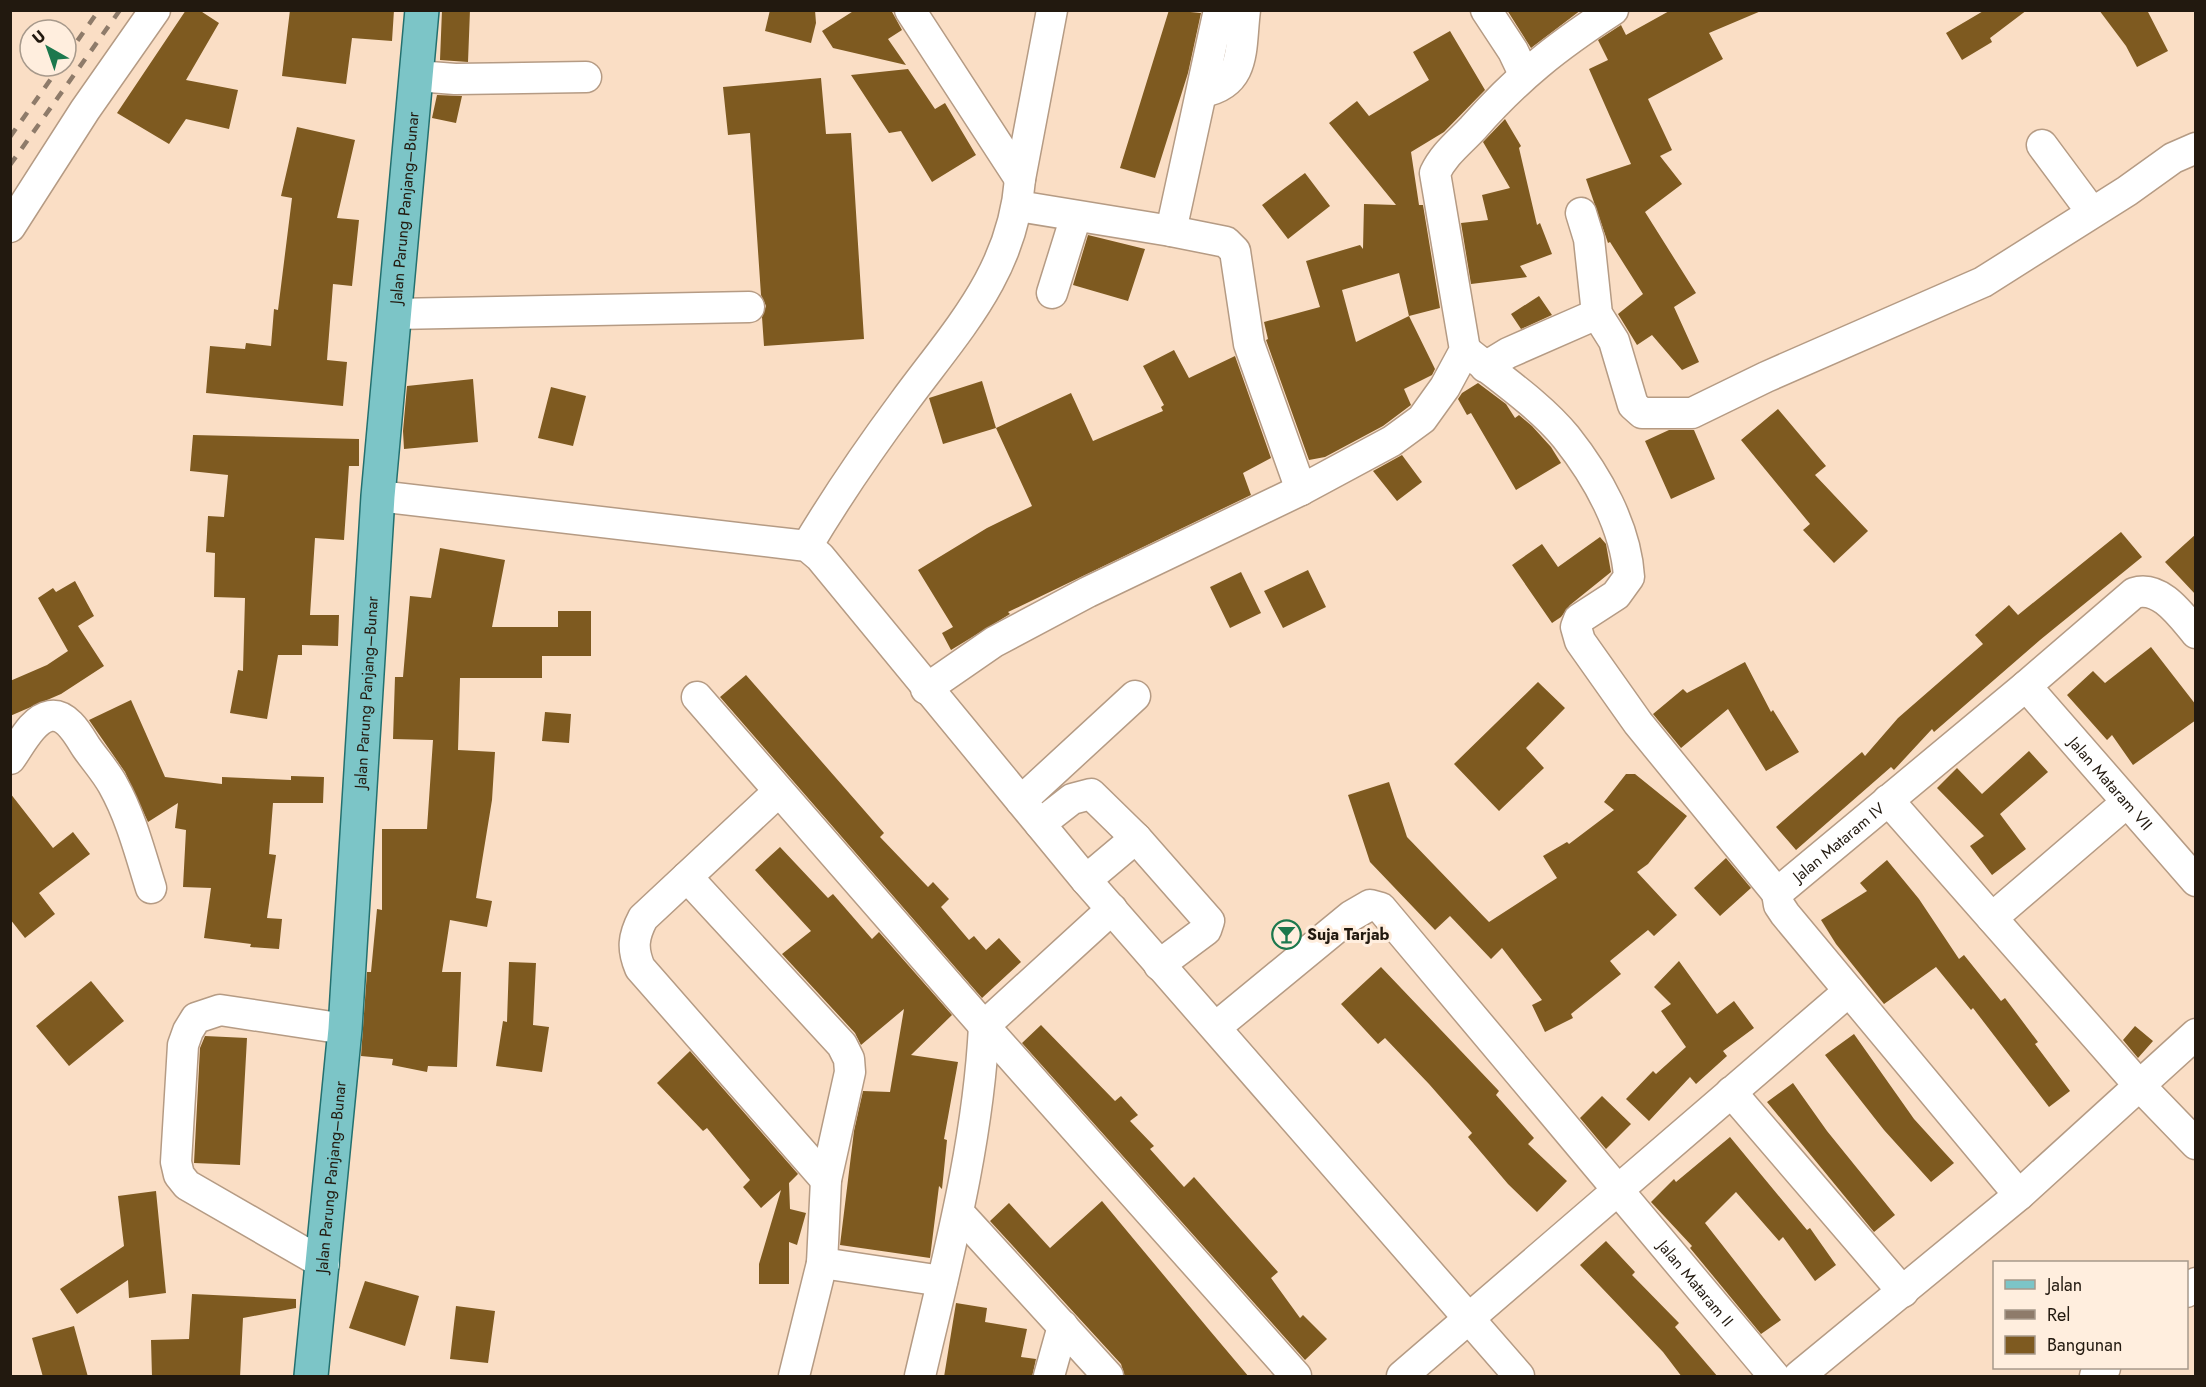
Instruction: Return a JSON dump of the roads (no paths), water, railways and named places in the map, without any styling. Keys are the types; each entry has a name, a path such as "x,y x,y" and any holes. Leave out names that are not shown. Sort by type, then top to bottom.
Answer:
{"main road":[{"name":"Jalan Parung Panjang–Bunar","path":"311,1377 324,1264 345,1029 378,495 422,10"}],"street":[{"path":"10,227 86,110 155,10"},
{"path":"910,10 1019,193 1076,216 1226,242 1235,251 1248,344 1301,490"},
{"path":"1171,231 1219,10"},
{"path":"1202,92 1219,89 1236,74 1245,10"},
{"path":"1486,10 1513,51 1524,74"},
{"path":"1613,10 1540,59 1441,159 1435,173 1475,358 1565,436 1593,478 1619,527 1629,578 1616,595 1579,619 1576,627 1580,641 1638,723 1777,893"},
{"path":"807,546 845,483 971,315 997,268 1019,193 1044,12"},
{"path":"417,76 455,79 585,77"},
{"path":"2042,145 2091,211"},
{"path":"1581,213 1589,239 1597,314 1614,341 1633,405 1642,413 1692,413 1766,377 1983,282 2091,211 2127,191 2173,158 2196,147"},
{"path":"1052,293 1076,216"},
{"path":"394,314 749,307"},
{"path":"926,689 994,642 1057,608 1301,490 1392,441 1422,418 1445,387 1475,358 1508,353 1597,314"},
{"path":"378,495 807,546 820,557 926,689 1086,880 1519,1377"},
{"name":"Jalan Mataram IV","path":"2019,1195 1785,914 1779,905 1777,893 2134,593 2146,589 2158,594 2192,621"},
{"name":"Jalan Mataram VII","path":"2026,686 2196,881"},
{"path":"1021,801 1135,696"},
{"path":"697,697 984,1026 1296,1377"},
{"path":"10,759 27,734 42,719 51,716 61,718 74,729 112,783 135,835 151,888"},
{"path":"778,792 643,918 636,932 633,951 640,968 826,1180"},
{"path":"1040,824 1072,799 1091,794 1136,838 1210,924 1206,930 1159,965"},
{"path":"1888,800 2138,1084 2196,1144"},
{"path":"1992,918 2126,803"},
{"path":"1086,880 1136,838"},
{"path":"687,877 842,1045 849,1059 850,1072 826,1180 822,1263 794,1377"},
{"name":"Jalan Mataram II","path":"1216,1027 1351,916 1370,905 1381,908 1619,1189 1774,1377"},
{"path":"920,1377 959,1213 975,1122 984,1026 1112,909"},
{"path":"1402,1377 1849,991"},
{"path":"324,1264 187,1185 179,1175 176,1162 183,1045 196,1018 220,1010 345,1029"},
{"path":"1799,1377 2019,1195 2138,1084 2196,1034"},
{"path":"1731,1092 1903,1292"},
{"path":"959,1213 1108,1377"},
{"path":"822,1263 942,1281"},
{"path":"1049,1377 1063,1326"}],"railway":[{"path":"78,40 99,10"},
{"path":"10,165 120,10"},
{"path":"10,137 52,78"}],"place":[{"name":"Suja Tarjab","path":"1286,934"}]}
